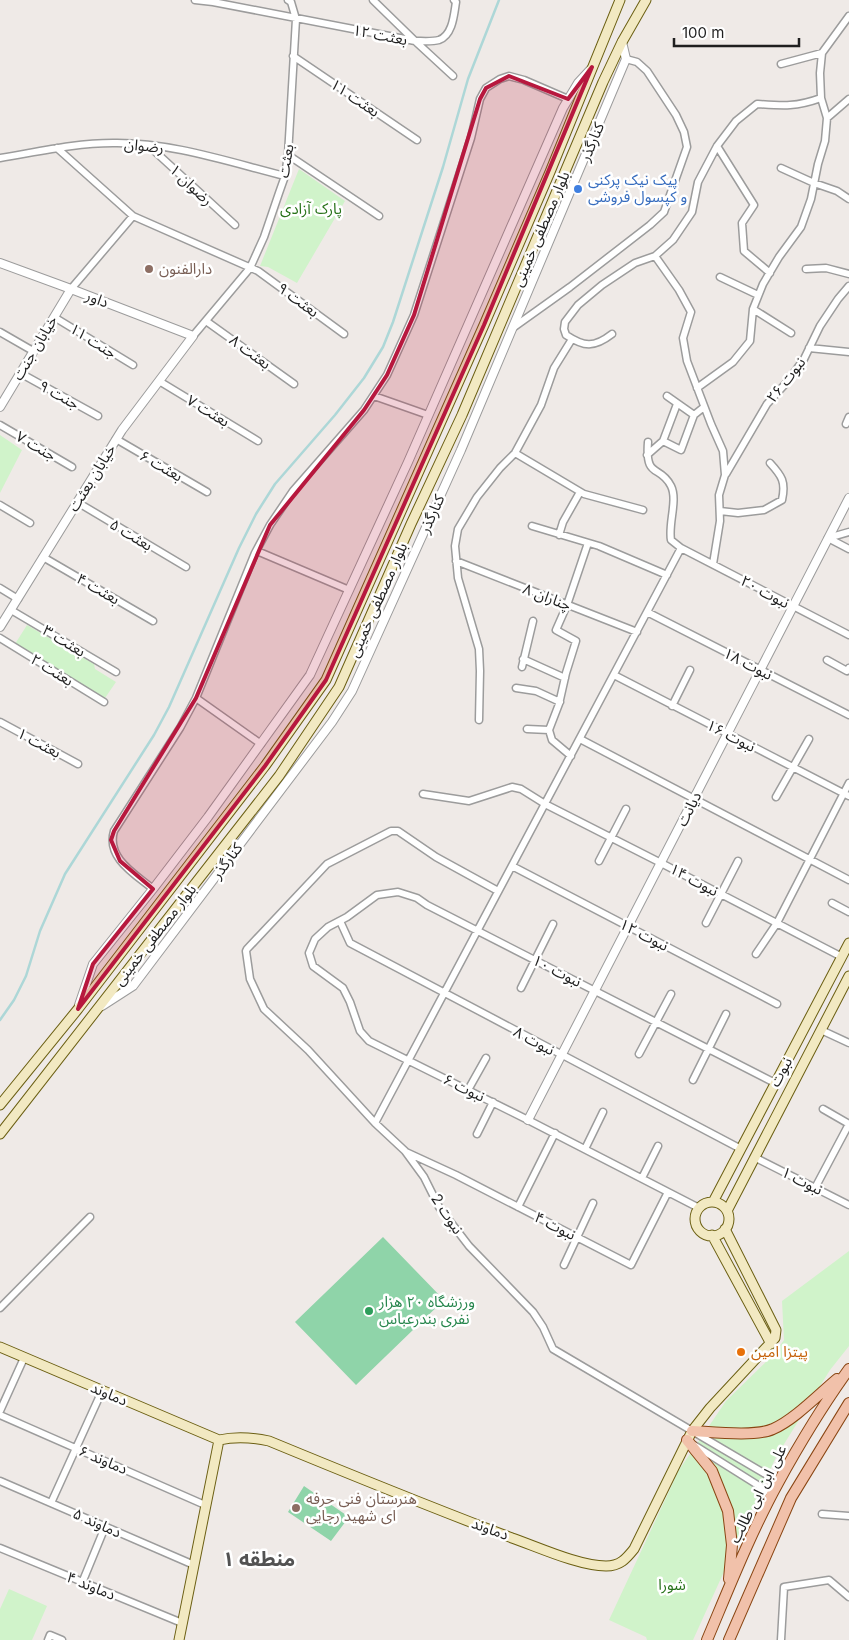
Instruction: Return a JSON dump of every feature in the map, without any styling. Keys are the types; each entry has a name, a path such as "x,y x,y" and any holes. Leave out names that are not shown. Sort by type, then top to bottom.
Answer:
{"main road":[{"name":"بلوار مصطفی خمینی","path":"0,1105 78,1009 265,766 326,680 484,325 620,0"},
{"name":"بلوار مصطفی خمینی","path":"0,1134 279,776 339,687 462,414 622,42 646,0"},
{"name":"نبوت","path":"713,1202 849,943"},
{"name":"نبوت","path":"727,1211 849,976"},
{"path":"19,1081 34,1092"},
{"path":"775,1083 789,1090"},
{"path":"713,1202 720,1204 727,1211 729,1220 725,1229 719,1234 712,1235 706,1234 697,1225 695,1219 699,1208 706,1203 713,1202"},
{"path":"689,1436 710,1408 771,1344 776,1330 725,1229"},
{"path":"712,1235 771,1344"},
{"name":"دماوند","path":"0,1347 219,1440 230,1437 243,1437 269,1441 452,1516 580,1562 604,1566 620,1564 626,1560 634,1549 689,1436"},
{"path":"689,1436 744,1434 772,1430 796,1414 849,1369"},
{"name":"علی ابن ابی طالب","path":"707,1640 772,1494 826,1400 849,1369"},
{"name":"علی ابن ابی طالب","path":"729,1640 791,1498 849,1403"},
{"path":"689,1436 712,1471 728,1511 732,1545 729,1590"},
{"path":"179,1640 219,1440"}],"street":[{"name":"بعثت ۱۲","path":"195,0 212,1 415,41 453,76"},
{"path":"288,0 291,2 296,19"},
{"path":"373,0 415,41 440,40 447,34 454,18 456,2 454,0"},
{"path":"697,388 733,362 750,341 753,309 758,295 770,273 801,228 811,199 825,141 827,118 821,98 820,73 822,53 849,16"},
{"name":"بعثت","path":"193,336 250,268 264,237 285,176 288,155 296,19"},
{"path":"514,327 650,225 664,212 687,147 684,132 676,115 647,70 637,62 626,60 622,42"},
{"path":"781,64 822,53"},
{"name":"بعثت ۱۱","path":"293,56 417,140"},
{"name":"کنارگذر","path":"98,1008 133,986 332,722 352,691 461,450 626,60"},
{"path":"78,1009 93,964 153,889 310,675 568,99 578,83 592,67"},
{"path":"153,889 120,861 111,840 114,831 180,728 196,698 256,551 270,525 293,491 364,410 388,375 414,315 471,138 480,99 486,88 508,76 524,80 568,99"},
{"path":"612,334 602,342 580,344 566,335 564,329 567,317 602,285 635,263 655,256 673,240 692,212 698,182 717,146 736,121 758,104 778,106 801,105 821,98"},
{"path":"827,118 849,99"},
{"name":"رضوان","path":"0,158 87,144 148,145 186,151 285,176"},
{"name":"رضوان ۱","path":"148,145 235,225"},
{"path":"717,146 754,205 742,222 744,251 770,273"},
{"name":"بعثت ۹","path":"57,148 133,216 258,271 344,334"},
{"path":"288,155 379,216"},
{"path":"781,168 837,191 849,199"},
{"path":"71,289 133,216"},
{"path":"655,256 679,290 691,312 683,338 687,362 723,451 725,475 719,495 720,521 713,564"},
{"name":"داور","path":"0,263 193,336"},
{"path":"806,269 826,268 849,274"},
{"path":"720,277 758,295"},
{"name":"نبوت ۲۶","path":"725,475 767,404 788,381 804,359 820,326 848,288"},
{"name":"خیابان جنت","path":"0,406 71,289"},
{"path":"753,309 791,333"},
{"name":"جنت ۱۱","path":"54,317 133,365"},
{"name":"بعثت ۸","path":"206,321 294,384"},
{"path":"0,332 33,351"},
{"name":"خیابان بعثت","path":"0,627 116,439 193,336"},
{"path":"479,720 480,671 478,650 458,578 455,546 458,529 478,496 515,452 541,405 554,368 572,339"},
{"path":"809,348 849,352"},
{"name":"جنت ۹","path":"20,373 98,416"},
{"name":"بعثت ۷","path":"159,381 258,440"},
{"path":"374,396 428,415"},
{"path":"667,396 694,415"},
{"path":"647,456 663,441 677,404"},
{"path":"663,441 681,450 694,415 704,406"},
{"name":"جنت ۷","path":"0,425 72,467"},
{"name":"بعثت ۶","path":"116,439 207,492"},
{"path":"375,1123 407,1060 638,632 681,548 671,540 669,531 674,494 667,480 650,468 647,456 648,442"},
{"path":"515,452 580,492 643,510"},
{"path":"720,511 738,513 764,510 782,500 785,485 778,471 770,463"},
{"path":"559,535 563,522 580,492"},
{"name":"دیانت","path":"528,1120 849,498"},
{"name":"بعثت ۵","path":"77,502 186,567"},
{"path":"0,505 30,524"},
{"path":"532,526 588,543 667,575"},
{"path":"828,538 849,532"},
{"path":"828,538 849,549"},
{"path":"571,756 552,740 549,730 560,702 564,678 576,641 556,630 567,605 588,543"},
{"name":"نبوت ۲۰","path":"681,548 849,636"},
{"path":"256,551 349,590"},
{"name":"بعثت ۴","path":"44,557 153,621"},
{"name":"چناران ۸","path":"456,562 638,632"},
{"path":"0,588 18,599"},
{"name":"بعثت ۳","path":"11,610 116,672"},
{"name":"نبوت ۱۸","path":"648,612 849,715"},
{"path":"522,667 533,621"},
{"name":"بعثت ۲","path":"0,638 104,702"},
{"path":"523,659 564,678"},
{"path":"827,660 847,671 849,668"},
{"path":"672,706 690,670"},
{"name":"نبوت ۱۶","path":"614,676 846,795"},
{"path":"516,688 536,691 560,702"},
{"path":"196,698 261,744"},
{"name":"بعثت ۱","path":"0,722 78,764"},
{"path":"527,729 549,730"},
{"path":"580,739 809,861 849,880"},
{"path":"776,798 809,739"},
{"path":"756,954 777,923 846,795 849,783"},
{"name":"نبوت ۱۴","path":"423,794 469,801 512,787 522,790 545,804 661,862 842,957"},
{"path":"599,861 626,809"},
{"name":"نبوت 2","path":"498,891 436,857 398,831 391,831 327,864 247,949 250,979 264,1010 308,1050 375,1123 405,1151 424,1177 439,1207 469,1246 533,1312 543,1327 552,1350 689,1436"},
{"path":"706,923 738,861"},
{"name":"نبوت ۱۲","path":"512,866 777,1004"},
{"name":"نبوت ۱۰","path":"340,921 377,894 398,892 417,898 775,1083"},
{"path":"832,903 849,912"},
{"name":"نبوت ۸","path":"340,921 350,943 741,1149"},
{"name":"نبوت ۶","path":"340,921 328,927 315,939 309,953 313,966 343,988 360,1031 369,1042 555,1133 699,1208"},
{"path":"521,988 553,924"},
{"path":"639,1054 671,994"},
{"path":"693,1080 726,1014"},
{"path":"821,1030 849,1043"},
{"path":"468,1090 486,1058"},
{"path":"477,1134 493,1102"},
{"path":"815,1188 849,1124 823,1110"},
{"path":"585,1149 603,1112"},
{"path":"518,1207 555,1133"},
{"path":"642,1178 658,1146"},
{"name":"نبوت ۴","path":"405,1151 456,1174 631,1265 668,1192"},
{"name":"نبوت ۱","path":"754,1158 849,1205"},
{"path":"564,1265 593,1203"},
{"path":"0,1308 90,1217"},
{"path":"0,1411 24,1358"},
{"path":"51,1503 102,1391"},
{"name":"دماوند ۶","path":"0,1415 205,1505"},
{"path":"689,1436 779,1482"},
{"path":"689,1436 772,1494"},
{"name":"دماوند ۵","path":"0,1480 194,1565"},
{"path":"822,1514 849,1516"},
{"path":"82,1583 105,1527"},
{"name":"دماوند ۴","path":"0,1548 182,1624"},
{"path":"780,1640 784,1587 829,1580 849,1597"},
{"path":"48,1640 50,1635 62,1640"}],"highlighted area":[{"path":"592,67 484,325 326,680 265,766 78,1009 93,964 153,889 120,861 111,840 114,831 196,698 270,525 364,410 387,375 414,315 480,99 486,88 509,76 568,99"}],"green space":[{"name":"پارک آزادی","path":"299,169 345,201 297,283 268,267 260,266"},
{"path":"0,435 22,450 0,493"},
{"path":"27,625 94,664 95,669 116,682 105,698 15,644"},
{"name":"ورزشگاه ۲۰ هزار نفری بندرعباس","path":"383,1237 444,1300 356,1385 295,1322"},
{"name":"شورا","path":"849,1251 849,1346 830,1370 776,1457 693,1640 647,1640 646,1637 609,1620 679,1470 726,1401 773,1355 784,1340 782,1301"},
{"path":"304,1486 349,1517 331,1541 288,1512"},
{"path":"9,1589 47,1606 32,1640 0,1640 0,1609"}],"waterway":[{"path":"0,1020 14,1000 26,976 40,931 65,874 154,735 169,707 239,548 256,514 275,484 335,415 364,378 383,347 393,322 443,167 468,79 499,0"}],"place":[{"name":"پیک نیک پرکنی و کپسول فروشی","path":"578,189"},
{"name":"دارالفنون","path":"149,269"},
{"name":"ورزشگاه ۲۰ هزار نفری بندرعباس","path":"369,1311"},
{"name":"پیتزا امین","path":"741,1352"},
{"name":"هنرستان فنی حرفه ای شهید رجایی","path":"296,1508"}],"district":[{"name":"منطقه ۱","path":"259,1559"}]}
